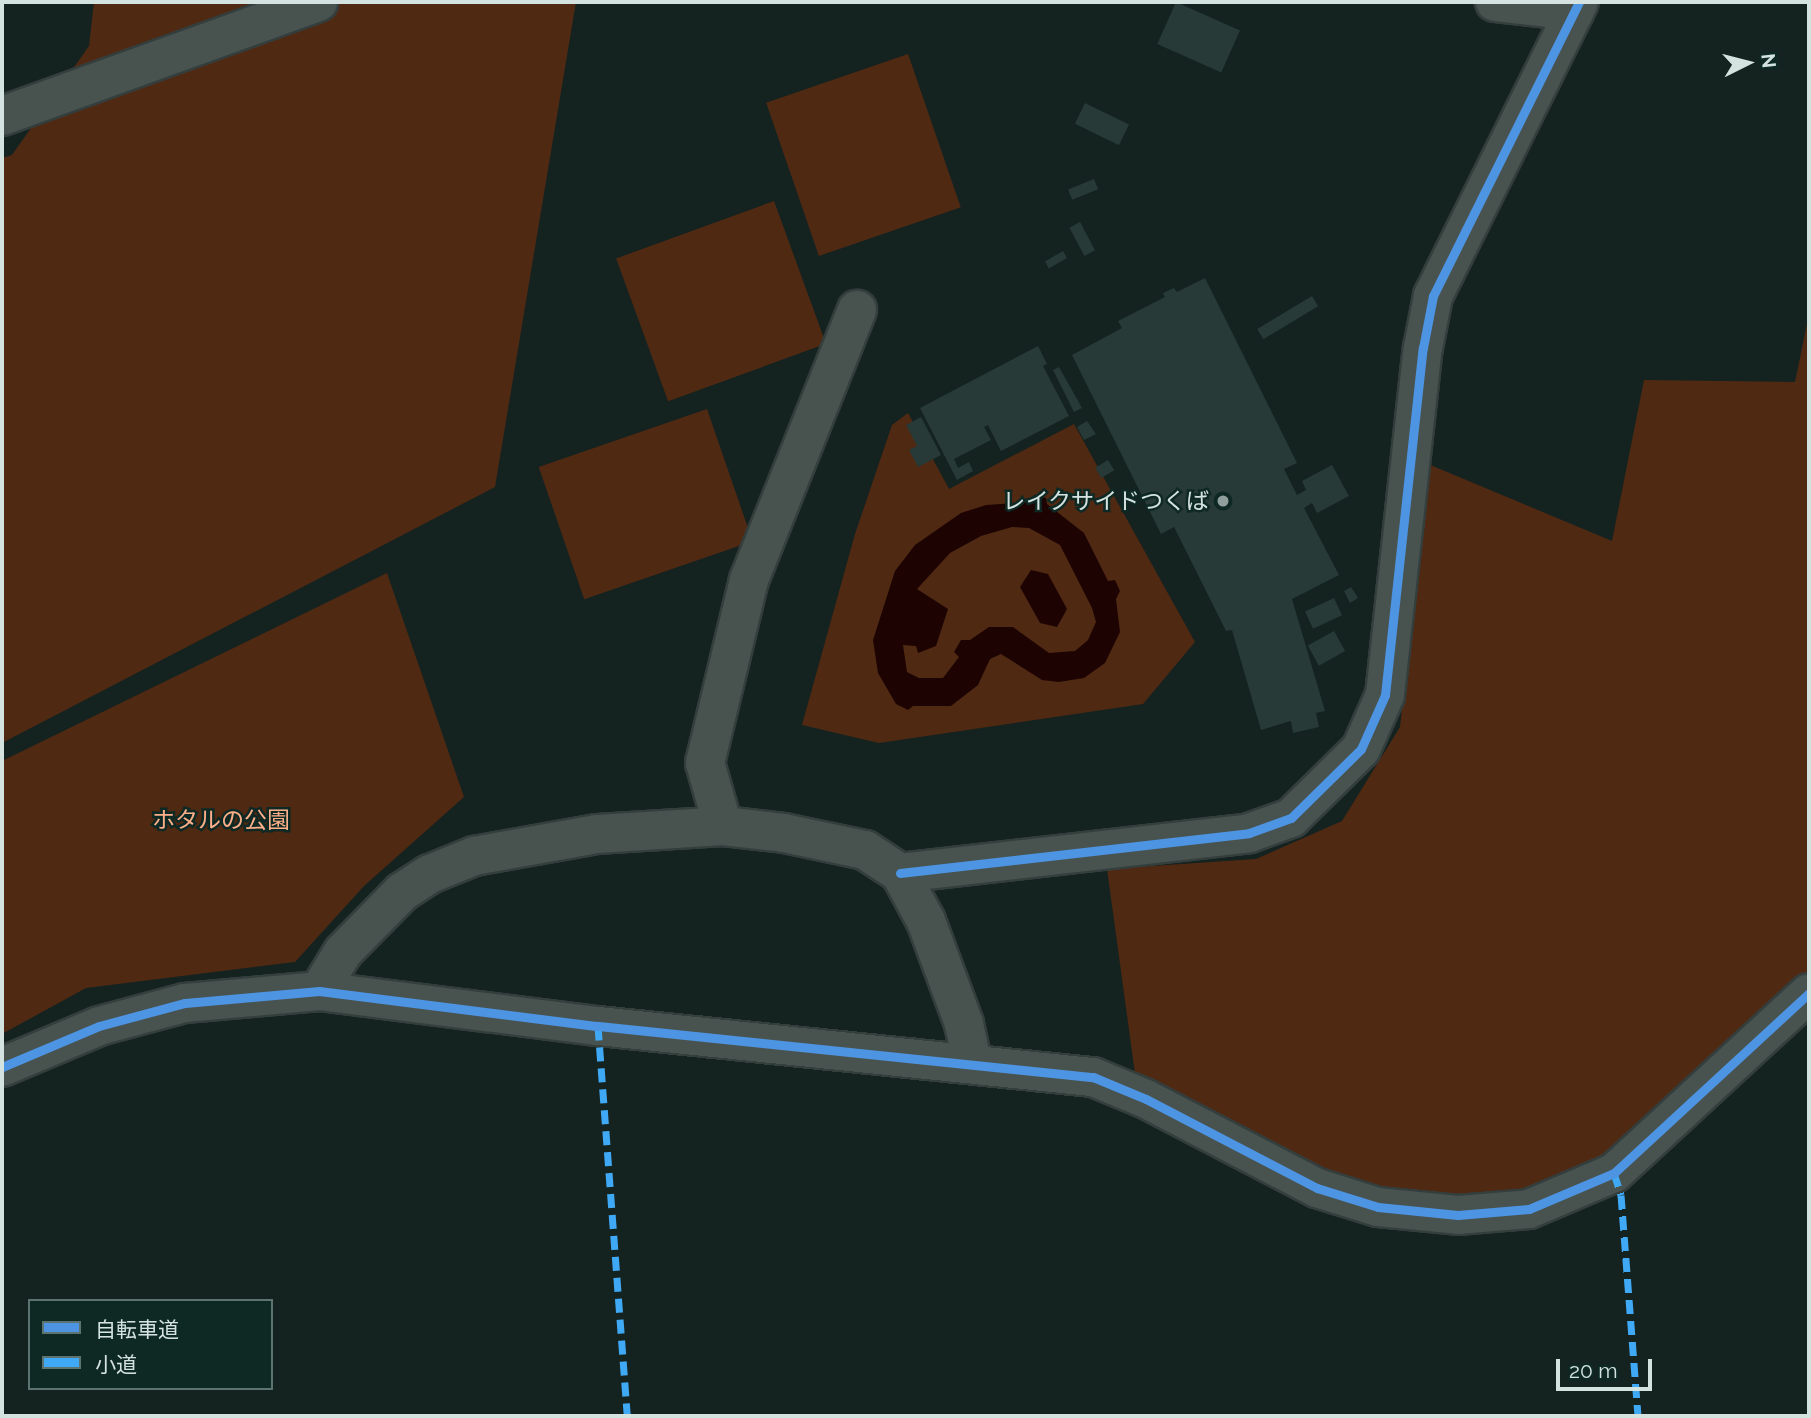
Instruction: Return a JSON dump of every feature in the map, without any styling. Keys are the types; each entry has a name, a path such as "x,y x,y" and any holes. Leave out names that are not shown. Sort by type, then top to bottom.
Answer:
{"street":[{"path":"2,116 318,2"},
{"path":"900,873 1249,833 1291,818 1362,749 1385,695 1423,348 1433,296 1577,6 1495,2"},
{"path":"723,826 705,763 742,606 857,310"},
{"path":"319,991 343,952 402,892 430,874 474,856 597,834 723,826 865,850 900,873 926,921 964,1024 972,1062"},
{"path":"2,1067 99,1026 185,1003 319,991 598,1026 972,1062 1093,1077 1146,1098 1317,1188 1378,1207 1458,1215 1529,1209 1614,1173 1809,993"}],"green space":[{"path":"94,2 576,2 495,487 2,743 2,158 12,155 89,46"},
{"path":"908,54 961,207 819,256 766,103"},
{"path":"774,201 826,344 668,401 616,258"},
{"path":"1809,314 1809,983 1615,1157 1523,1196 1404,1198 1331,1180 1136,1081 1107,869 1256,859 1342,821 1400,727 1428,464 1612,541 1644,380 1795,382"},
{"path":"707,409 753,541 584,599 539,467"},
{"path":"908,413 949,489 1074,424 1195,642 1143,704 879,743 802,725 855,534 892,425"},
{"name":"ホタルの公園","path":"387,573 464,797 364,886 295,962 86,988 2,1034 2,761"}],"shaded area":[{"path":"1034,495 1046,498 1047,504 1084,533 1108,581 1115,580 1120,591 1116,599 1120,632 1105,663 1084,678 1059,682 1042,680 1001,654 990,659 978,685 951,706 913,706 908,710 896,704 878,673 873,640 895,571 915,545 961,513 986,505 1031,502","holes":["1012,527 1029,528 1060,545 1092,608 1096,622 1088,640 1075,651 1049,653 1013,627 989,627 970,640 961,640 954,652 959,657 943,678 919,678 907,672 903,645 916,646 918,653 936,646 948,609 917,589 950,553 981,536"]},
{"path":"1031,570 1048,574 1067,609 1057,627 1040,623 1020,587"}],"building":[{"path":"1176,2 1240,30 1221,72 1157,44"},
{"path":"1085,103 1129,124 1119,145 1075,124"},
{"path":"1094,179 1098,189 1072,200 1068,189"},
{"path":"1080,222 1095,250 1084,256 1069,228"},
{"path":"1063,251 1067,258 1049,268 1045,262"},
{"name":"レイクサイドつくば","path":"1205,278 1297,463 1284,469 1297,495 1306,490 1302,481 1332,465 1349,496 1317,513 1312,503 1304,508 1339,575 1292,599 1325,711 1316,713 1319,727 1293,733 1291,721 1261,730 1232,630 1226,631 1174,527 1161,534 1072,355 1122,328 1118,321 1165,297 1163,293 1174,288 1177,292"},
{"path":"1312,296 1318,306 1263,339 1257,329"},
{"path":"1038,346 1047,364 1043,366 1069,416 1001,451 988,425 984,427 991,440 954,459 958,468 969,462 973,471 957,480 920,408"},
{"path":"1059,367 1082,408 1074,412 1053,370"},
{"path":"921,417 941,455 918,467 909,450 917,446 906,425"},
{"path":"1087,421 1096,434 1084,440 1077,427"},
{"path":"1108,460 1114,470 1101,478 1095,468"},
{"path":"1351,587 1358,598 1350,603 1344,591"},
{"path":"1334,598 1342,615 1313,629 1305,612"},
{"path":"1334,631 1345,651 1319,666 1308,646"}],"marked path":[{"path":"598,1026 627,1416"},
{"path":"1614,1173 1621,1195 1638,1416"}],"cycle path":[{"path":"900,873 1249,833 1291,818 1361,749 1385,695 1423,348 1433,296 1579,2"},
{"path":"2,1067 99,1026 185,1003 319,991 598,1026 1093,1077 1146,1099 1317,1188 1378,1207 1458,1215 1529,1209 1614,1173 1809,993"}],"place":[{"name":"レイクサイドつくば","path":"1223,501"}]}
